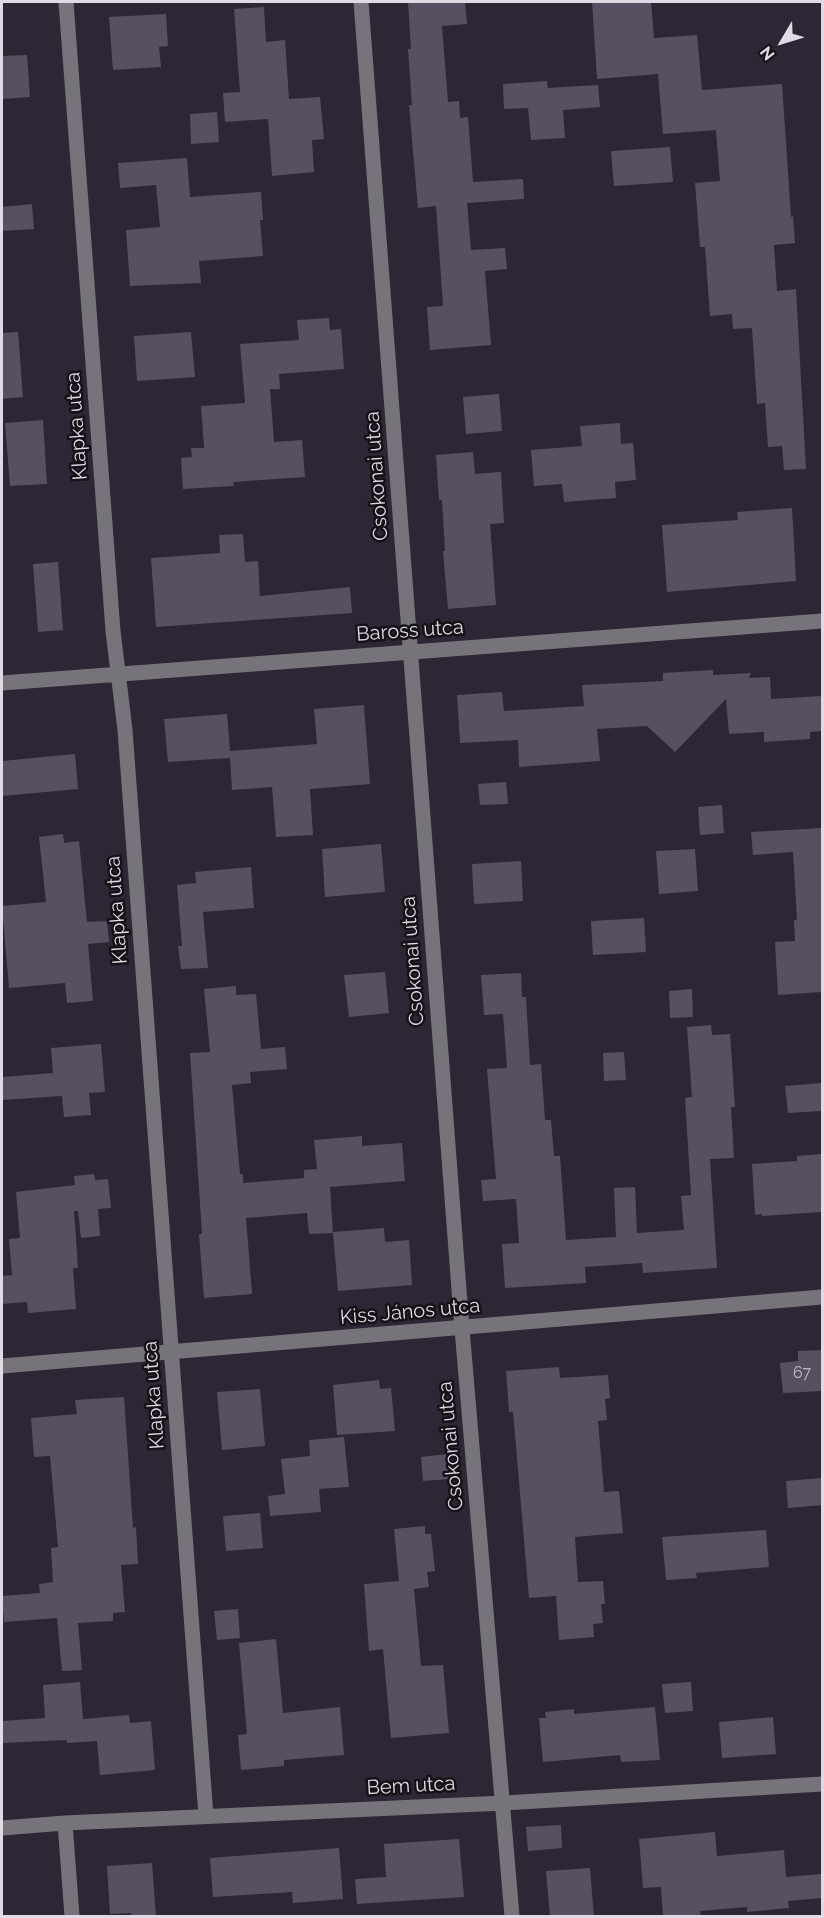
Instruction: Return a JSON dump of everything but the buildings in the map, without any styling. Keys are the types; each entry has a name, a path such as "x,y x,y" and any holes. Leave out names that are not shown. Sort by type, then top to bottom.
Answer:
{"street":[{"name":"Klapka utca","path":"66,2 113,631 125,730 206,1816"},
{"name":"Csokonai utca","path":"361,2 462,1329 512,1917"},
{"name":"Baross utca","path":"2,683 822,621"},
{"name":"Kiss János utca","path":"2,1366 822,1297"},
{"name":"Bem utca","path":"2,1828 65,1823 504,1803 822,1784"},
{"path":"65,1823 72,1917"}]}
